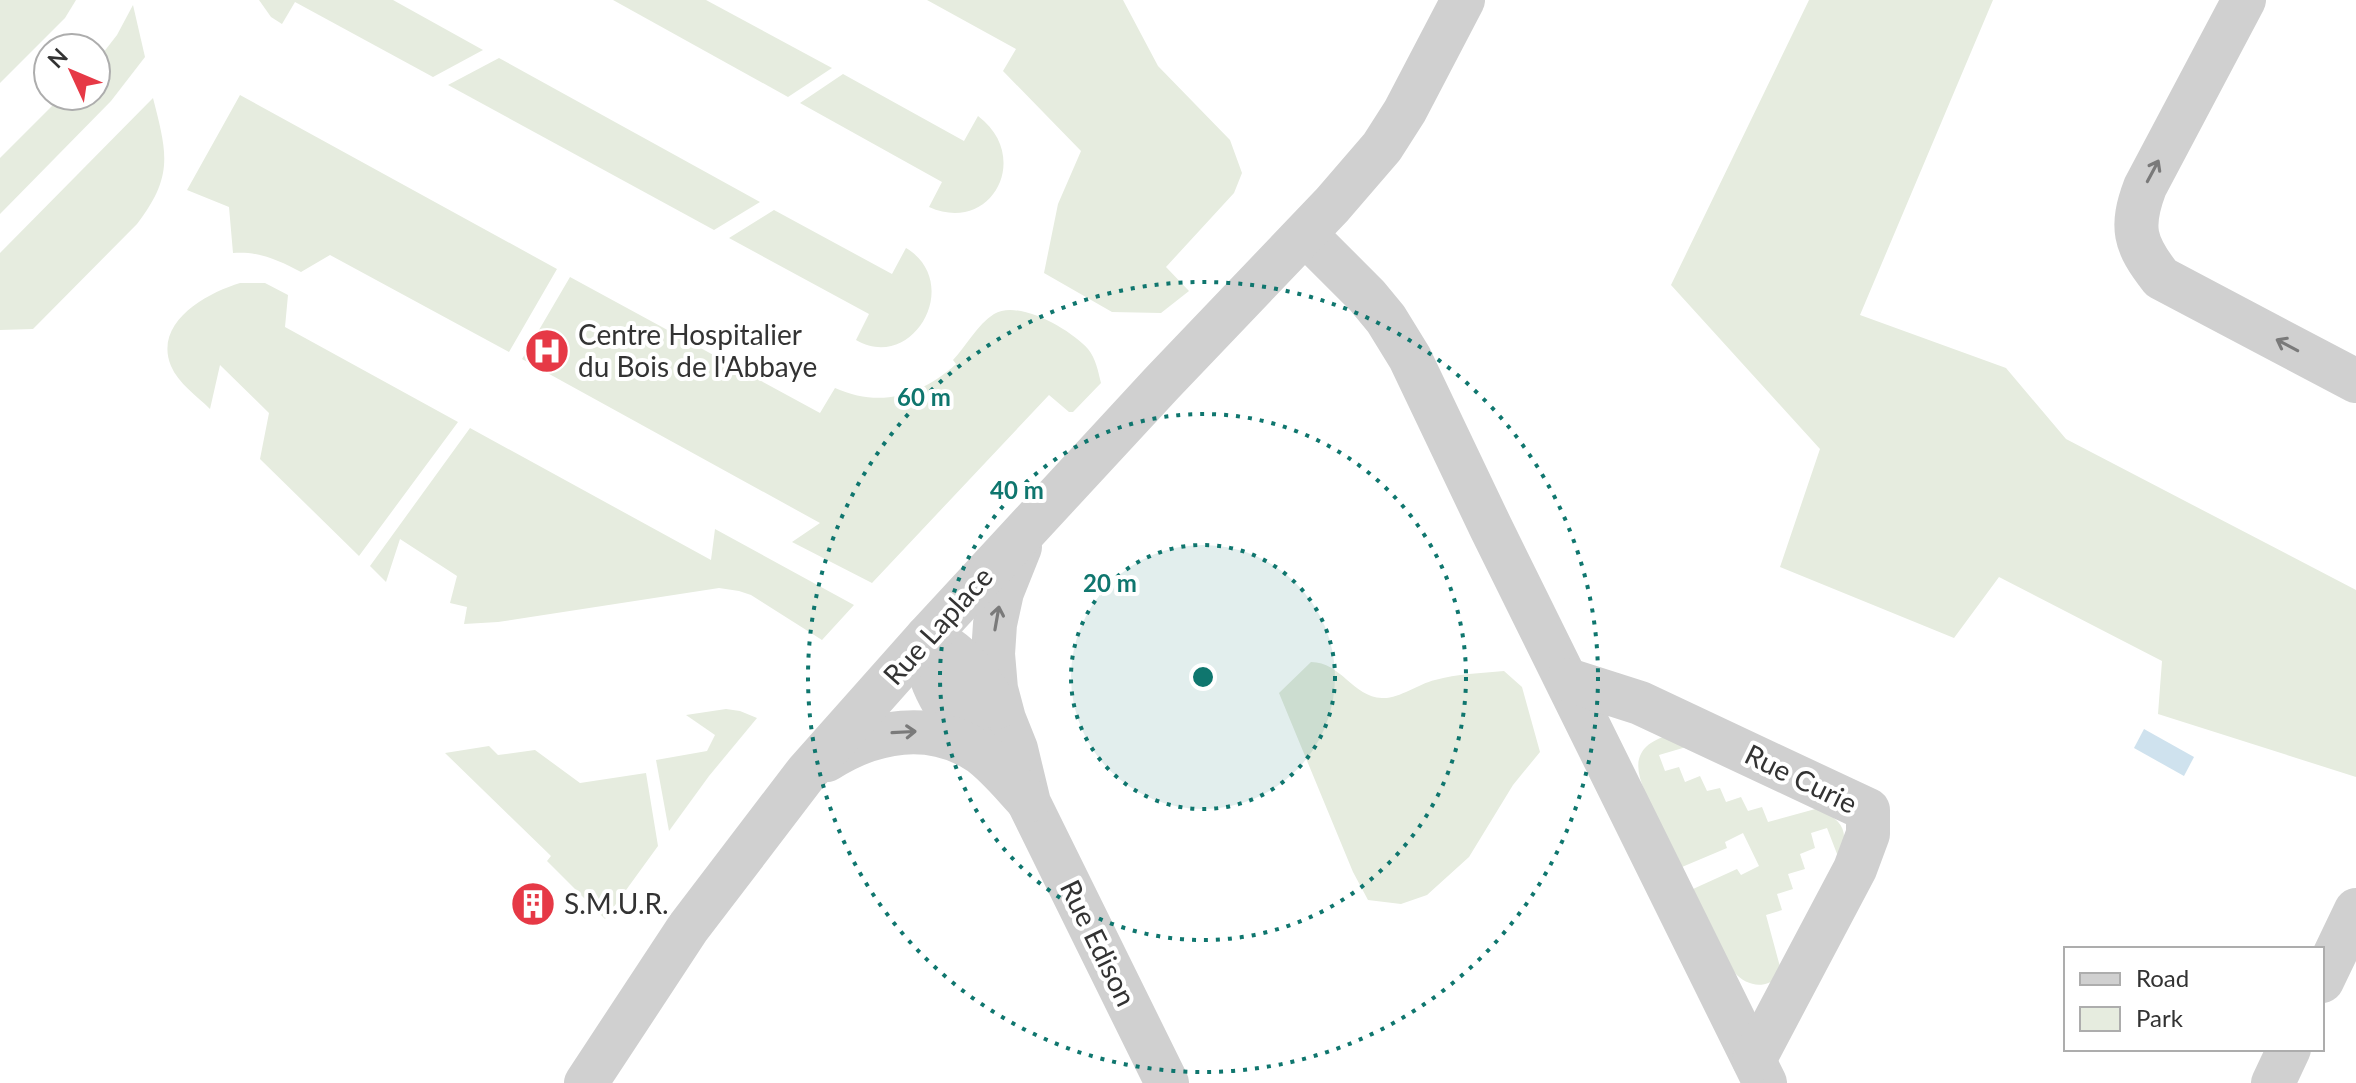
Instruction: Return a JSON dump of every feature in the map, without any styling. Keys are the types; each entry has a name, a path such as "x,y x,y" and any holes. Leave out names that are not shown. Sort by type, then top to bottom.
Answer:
{"street":[{"name":"Rue Laplace","path":"586,1083 688,928 807,772 927,637 1318,220 1382,147 1405,111 1463,0"},
{"path":"2244,0 2145,187 2135,215 2142,253 2161,278 2356,381"},
{"name":"Rue Curie","path":"1318,220 1410,358 1760,1072"},
{"path":"992,736 996,689 993,654 995,624 1014,560 1032,523"},
{"path":"927,637 924,651 941,700 992,736"},
{"name":"Rue Curie","path":"1568,680 1640,703 1868,810 1868,834 1855,869 1760,1072"},
{"name":"Rue Edison","path":"807,772 855,745 883,734 908,730 960,742 992,736 1029,803 1167,1083"},
{"path":"2324,977 2356,910"},
{"path":"2273,1083 2288,1051"}],"green space":[{"path":"0,0 76,0 65,18 51,32 32,32 32,51 0,83"},
{"path":"259,0 393,0 483,50 433,77 295,2 282,24 271,17"},
{"path":"613,0 706,0 832,68 788,97"},
{"path":"927,0 1123,0 1158,66 1230,140 1242,173 1234,193 1166,267 1189,291 1161,313 1112,312 1044,273 1058,204 1081,151 1003,71 1016,49"},
{"path":"1809,0 1993,0 1860,315 2006,368 2066,439 2356,590 2356,777 2158,714 2162,661 1999,577 1954,638 1780,567 1820,449 1671,285"},
{"path":"133,5 145,57 112,100 112,41"},
{"path":"499,58 760,202 714,230 448,85"},
{"path":"843,74 964,141 978,116 994,133 1002,151 1003,170 997,187 986,201 971,210 951,213 929,207 942,182 800,103"},
{"path":"240,95 557,269 509,352 330,255 301,272 268,257 233,253 229,207 187,190"},
{"path":"153,98 162,134 164,164 162,178 149,207 137,224 33,329 0,330 0,253"},
{"path":"46,112 100,112 0,214 0,158"},
{"path":"774,210 892,274 906,248 923,263 931,282 931,301 924,320 912,335 896,344 877,347 856,340 869,314 729,238"},
{"path":"570,277 820,413 835,388 852,394 884,398 899,396 929,384 956,364 953,360 982,324 1005,310 1030,313 1070,333 1091,353 1101,383 1073,412 1049,395 872,583 792,542 820,523 522,359"},
{"path":"240,283 265,283 288,295 285,327 458,422 359,556 260,459 269,413 220,365 210,409 183,384 171,366 167,350 176,323 199,302"},
{"path":"470,428 711,560 715,529 854,605 822,640 751,595 719,588 498,622 464,624 467,607 450,603 457,576 400,539 386,582 370,566"},
{"path":"1311,662 1331,667 1363,692 1382,698 1443,678 1504,671 1522,687 1540,752 1513,785 1469,857 1427,895 1401,904 1368,900 1353,872 1279,693"},
{"path":"726,709 757,718 669,831 656,760 707,751 715,735 686,715"},
{"path":"1666,736 1693,745 1659,755 1665,771 1679,767 1685,782 1700,776 1707,791 1720,788 1726,802 1741,797 1748,811 1762,807 1768,822 1819,808 1842,828 1844,841 1839,859 1827,828 1811,833 1815,848 1800,854 1805,869 1788,874 1793,889 1777,894 1782,910 1766,915 1782,974 1770,982 1751,984 1734,972 1693,889 1737,869 1741,875 1759,866 1743,833 1725,842 1727,848 1682,867 1645,792 1638,770 1639,760 1643,750 1652,742"},
{"path":"489,746 498,755 535,750 580,783 646,773 658,846 605,919 547,861 551,856 445,753"}],"water":[{"path":"2144,729 2194,757 2184,776 2134,748"}],"place":[{"name":"Centre Hospitalier du Bois de l'Abbaye","path":"547,351"},
{"name":"S.M.U.R.","path":"533,904"}]}
